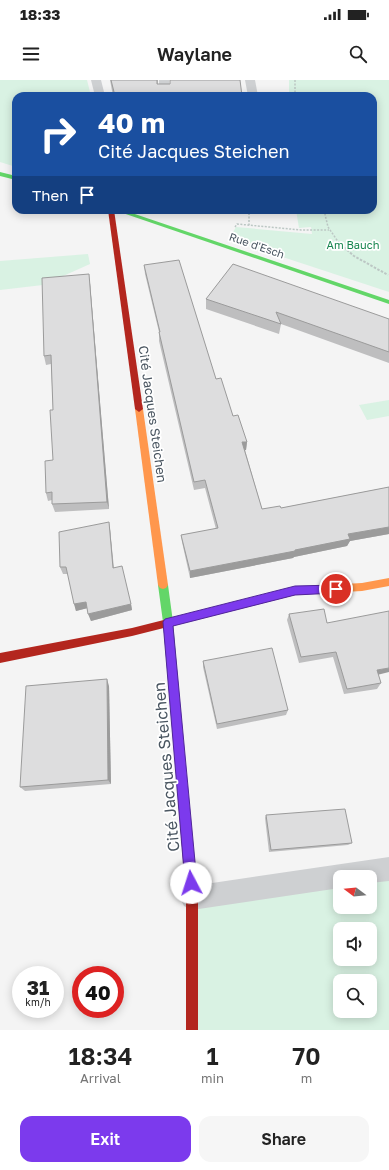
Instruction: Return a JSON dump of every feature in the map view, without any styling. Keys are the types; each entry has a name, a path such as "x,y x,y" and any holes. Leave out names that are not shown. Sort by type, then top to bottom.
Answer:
{"street":[{"path":"0,174 12,177"},
{"name":"Cité Jacques Steichen","path":"112,214 168,622 192,898 192,1030"},
{"name":"Rue d'Esch","path":"139,214 219,244 389,302"},
{"path":"0,658 132,632 295,591 362,588 389,582"}],"lane":[{"path":"96,80 99,92"},
{"path":"164,80 164,92"},
{"path":"250,80 252,92"},
{"path":"192,898 389,869"}],"path":[{"path":"295,80 295,92"},
{"path":"248,214 249,225"},
{"path":"325,214 329,230 344,248 370,266 389,276"},
{"path":"219,244 237,224 301,230 329,230"}],"green space":[{"path":"0,80 87,80 90,92 12,92 12,166 0,162"},
{"name":"Am Bauch","path":"289,80 389,80 389,292 237,242 231,236 236,227 312,234 311,227 299,228 297,214 377,214 377,92 289,92"},
{"path":"88,254 90,264 43,285 0,290 0,261"},
{"path":"389,400 389,416 367,420 359,405"},
{"path":"389,869 389,1030 192,1030 192,898 333,877 333,914 377,914 377,871"}],"building":[{"path":"111,80 157,80 157,84 170,84 170,80 240,80 242,92 114,92"},
{"path":"179,260 216,379 221,378 233,416 238,415 247,442 242,442 262,509 280,506 281,508 389,487 389,527 348,534 350,539 190,571 181,535 218,528 205,480 194,482 144,265"},
{"path":"233,264 389,319 389,352 276,312 281,324 206,299"},
{"path":"89,274 107,502 52,504 52,492 46,493 45,461 53,460 50,410 53,410 51,355 44,356 42,278"},
{"path":"109,522 113,568 122,566 131,604 88,614 86,602 74,604 66,567 60,567 59,532"},
{"path":"324,609 327,623 389,611 389,668 377,670 381,683 347,689 336,652 301,657 289,614"},
{"path":"272,648 288,710 217,724 203,661"},
{"path":"107,679 108,780 20,787 26,686"},
{"path":"345,809 352,843 271,850 266,815"}],"traffic: fast":[{"path":"0,174 12,177"},
{"path":"129,214 389,302"},
{"path":"163,585 168,622 183,797"}],"traffic: slow":[{"path":"139,409 163,585"},
{"path":"326,589 362,587 389,582"}],"traffic: jam":[{"path":"112,214 139,409"},
{"path":"0,658 132,632 295,591 326,589"},
{"path":"183,797 192,898 192,1030"}],"route":[{"path":"191,883 168,622 295,591 336,589"}]}
